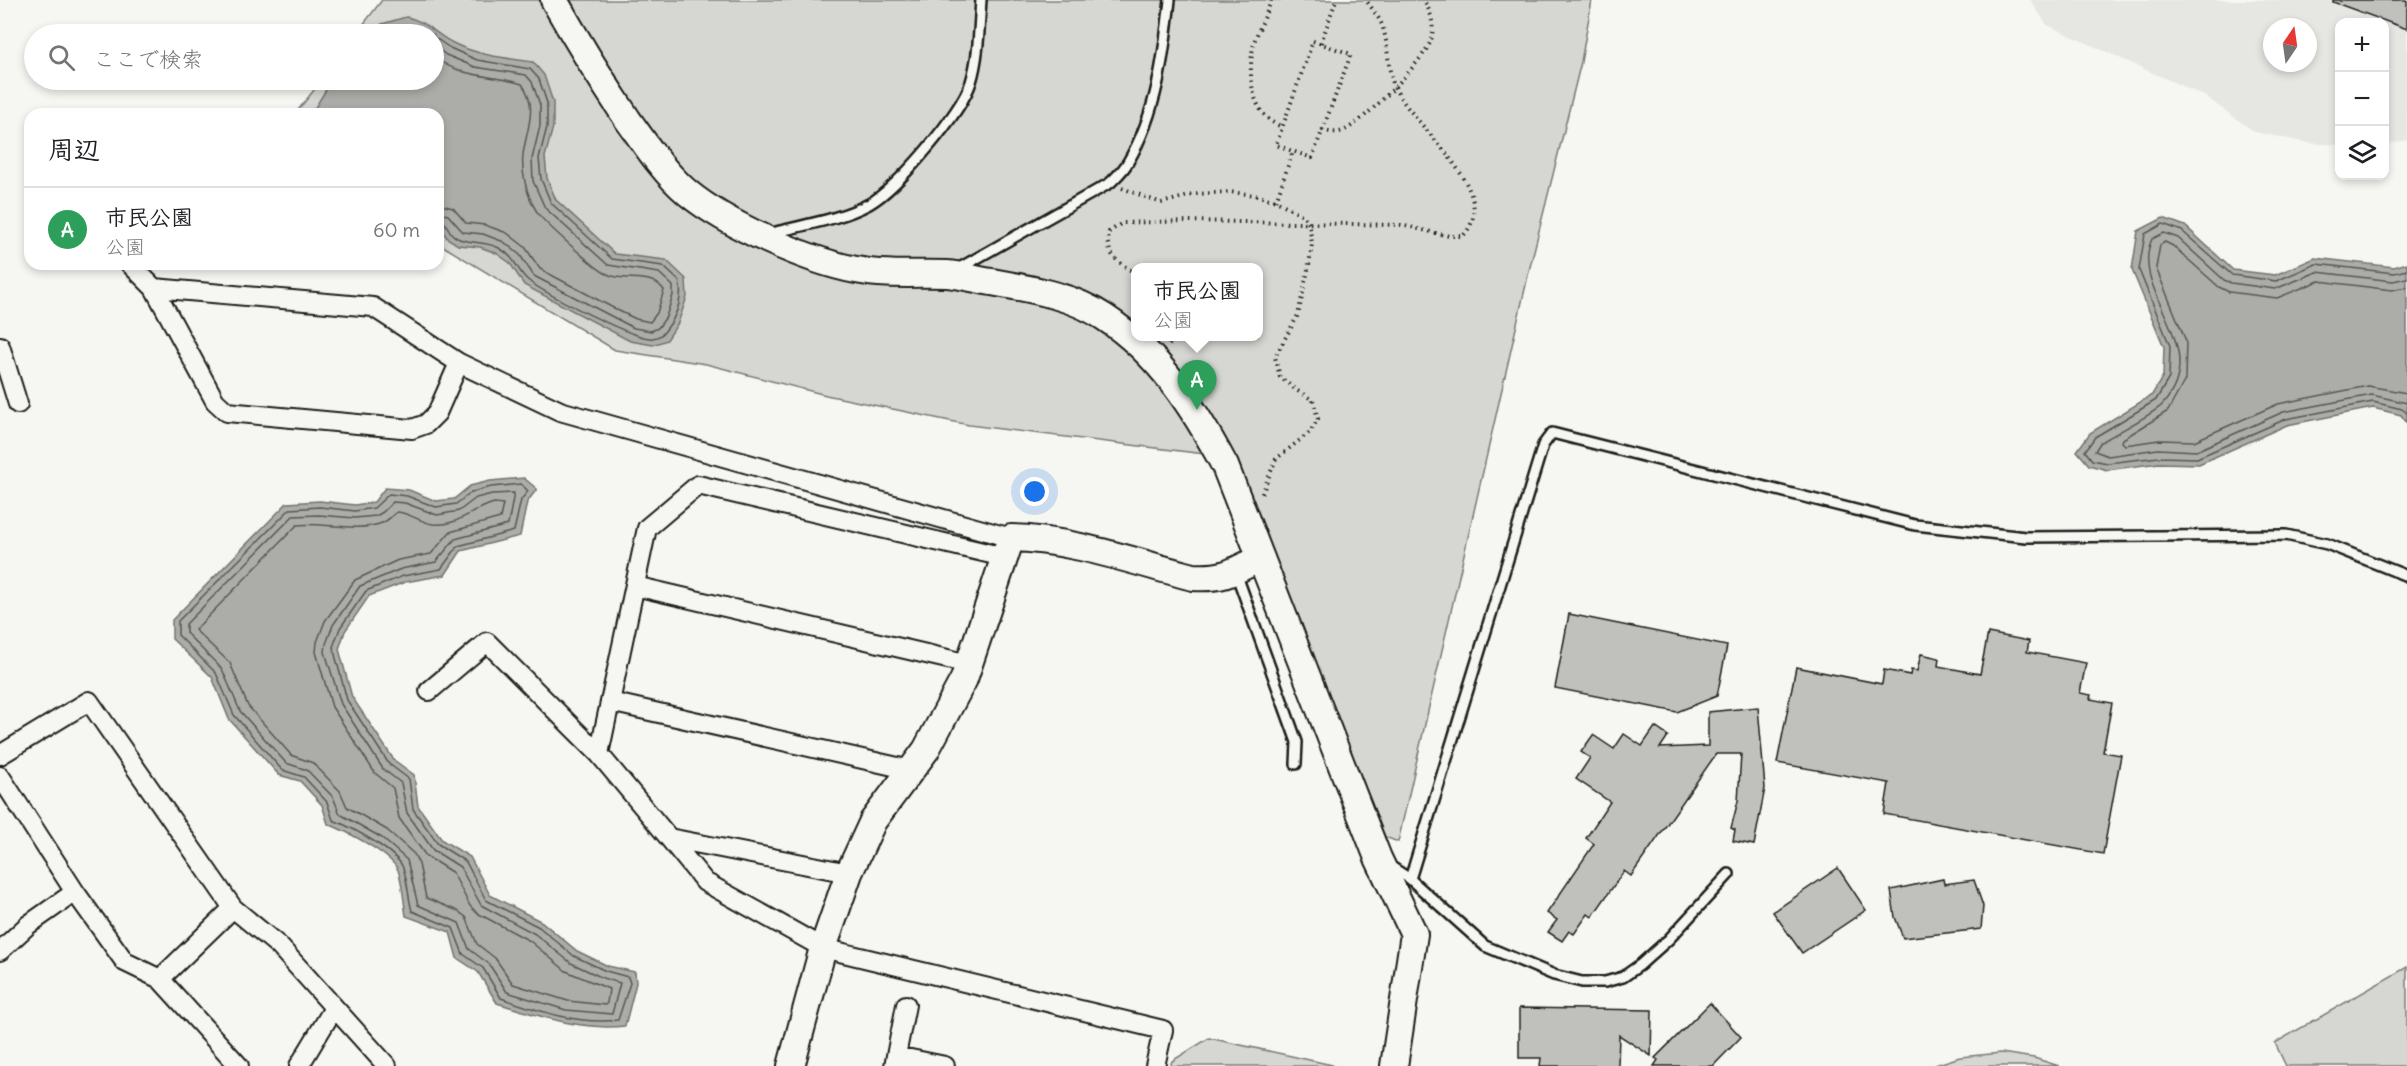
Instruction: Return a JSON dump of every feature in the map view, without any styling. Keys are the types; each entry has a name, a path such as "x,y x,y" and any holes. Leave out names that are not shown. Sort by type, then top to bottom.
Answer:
{"street":[{"path":"554,0 600,77 664,169 688,193 723,217 813,259 857,271 949,274 1044,292 1075,302 1104,316 1131,338"},
{"path":"136,270 154,288 215,401 227,412 412,429 426,424 437,413 459,363"},
{"path":"154,288 373,308 459,363 560,411 1008,548"},
{"path":"1134,341 1172,378 1200,420 1225,466 1378,858 1414,934 1394,1066"},
{"path":"0,346 18,404"},
{"path":"599,754 647,528 698,485 1008,548 1034,538 1058,542 1193,577 1226,576 1260,558"},
{"path":"791,1066 823,948 849,873 873,821 926,750 964,680 1008,548"},
{"path":"635,586 969,664"},
{"path":"429,691 487,642 599,754 705,882 823,948 1162,1030 1155,1066"},
{"path":"0,755 89,701 233,908 279,946 387,1066"},
{"path":"610,702 911,770"},
{"path":"0,776 75,892 125,962 160,980 239,1066"},
{"path":"669,838 849,873"},
{"path":"0,951 28,925 75,892"},
{"path":"160,980 233,908"},
{"path":"906,1005 895,1061 945,1066"},
{"path":"299,1066 334,1008"}],"lane":[{"path":"762,236 850,213 871,203 888,190 947,123 967,94 972,79 981,0"},
{"path":"949,274 1110,183 1128,163 1149,118 1163,62 1170,0"},
{"path":"1410,879 1543,445 1552,433 1915,525 2026,537 2286,536 2327,544 2407,576"},
{"path":"1236,571 1297,742 1296,764"},
{"path":"1378,858 1410,879 1485,946 1554,975 1582,982 1605,982 1623,977 1662,946 1729,874"}],"path":[{"path":"1271,0 1255,42 1251,64 1254,98 1263,115 1283,127"},
{"path":"1321,43 1336,0"},
{"path":"1131,270 1112,256 1107,245 1109,232 1122,223 1190,220 1401,225 1449,236 1463,236 1471,227 1475,214 1467,182 1394,87 1384,30 1366,0"},
{"path":"1322,130 1336,133 1344,131 1361,119 1417,61 1431,41 1432,25 1428,7 1422,0"},
{"path":"1314,41 1351,54 1312,158 1276,145 1283,127 1314,41"},
{"path":"1276,201 1293,151"},
{"path":"1110,183 1142,198 1161,203 1197,194 1230,192 1276,201 1303,215 1309,224 1312,244 1298,315 1275,357 1280,377 1313,400 1318,419 1310,432 1276,459 1248,529"}],"shaded area":[{"path":"382,0 1592,0 1581,62 1530,267 1398,842 1385,837 1271,552 1237,458 969,425 826,395 706,364 615,350 444,247 444,108 300,108 314,90 444,90 444,24 364,24"},
{"path":"2030,0 2407,0 2407,140 2389,144 2389,18 2335,18 2335,145 2308,143 2255,132 2206,97 2047,25"},
{"path":"2407,967 2407,1066 2286,1066 2275,1043"},
{"path":"1209,1038 1333,1066 1170,1066 1172,1061"},
{"path":"2001,1053 2034,1058 2059,1066 1932,1066 1960,1057"}],"water":[{"path":"406,17 424,24 382,24"},
{"path":"444,38 474,51 533,62 544,75 553,102 553,127 545,157 547,178 556,200 615,254 666,260 686,279 687,297 678,323 667,340 653,345 630,341 524,285 510,263 496,253 480,247 458,245 447,238 444,233 444,108 315,108 326,90 444,90"},
{"path":"2163,218 2185,226 2233,270 2275,275 2315,258 2394,267 2407,263 2407,423 2401,415 2373,408 2287,425 2199,464 2159,463 2107,470 2089,465 2077,451 2090,433 2152,395 2163,376 2164,347 2132,270 2138,231"},
{"path":"524,478 537,489 527,502 520,536 461,551 445,575 405,582 369,596 345,631 339,649 352,697 394,760 414,775 418,806 442,840 470,857 490,895 542,922 577,951 608,966 635,972 636,983 625,1026 576,1024 497,1003 478,972 457,958 450,932 406,916 400,878 392,862 366,843 328,824 322,805 300,781 279,775 229,719 212,677 172,639 172,620 287,503 320,501 355,505 374,502 385,488 409,490 436,501 454,499 470,486 490,481"}],"building":[{"path":"2333,0 2407,0 2407,29 2389,22 2389,18 2377,18 2333,2"},
{"path":"1569,614 1727,646 1717,696 1677,712 1555,688"},
{"path":"1988,633 2029,641 2027,652 2086,663 2080,693 2091,695 2090,699 2112,703 2103,752 2121,755 2103,854 1884,814 1889,783 1777,763 1796,667 1882,684 1884,670 1910,675 1911,670 1917,671 1921,654 1939,658 1938,666 1980,674"},
{"path":"1758,707 1765,788 1754,845 1733,841 1735,830 1731,828 1738,801 1741,754 1716,754 1631,876 1624,871 1592,917 1588,914 1574,934 1569,931 1562,941 1548,932 1557,920 1547,913 1594,844 1586,838 1610,802 1576,779 1590,758 1581,752 1593,735 1614,749 1624,734 1642,746 1655,727 1668,736 1660,748 1708,746 1708,712"},
{"path":"1838,868 1866,910 1802,953 1773,912"},
{"path":"1943,879 1944,884 1974,880 1983,906 1981,929 1903,938 1895,917 1891,890"},
{"path":"1710,1003 1741,1037 1713,1066 1654,1066 1658,1060 1655,1058"},
{"path":"1519,1008 1652,1010 1651,1056 1619,1035 1618,1066 1540,1066 1541,1058 1519,1058"}],"place":[{"name":"市民公園","path":"1197,410"}]}
